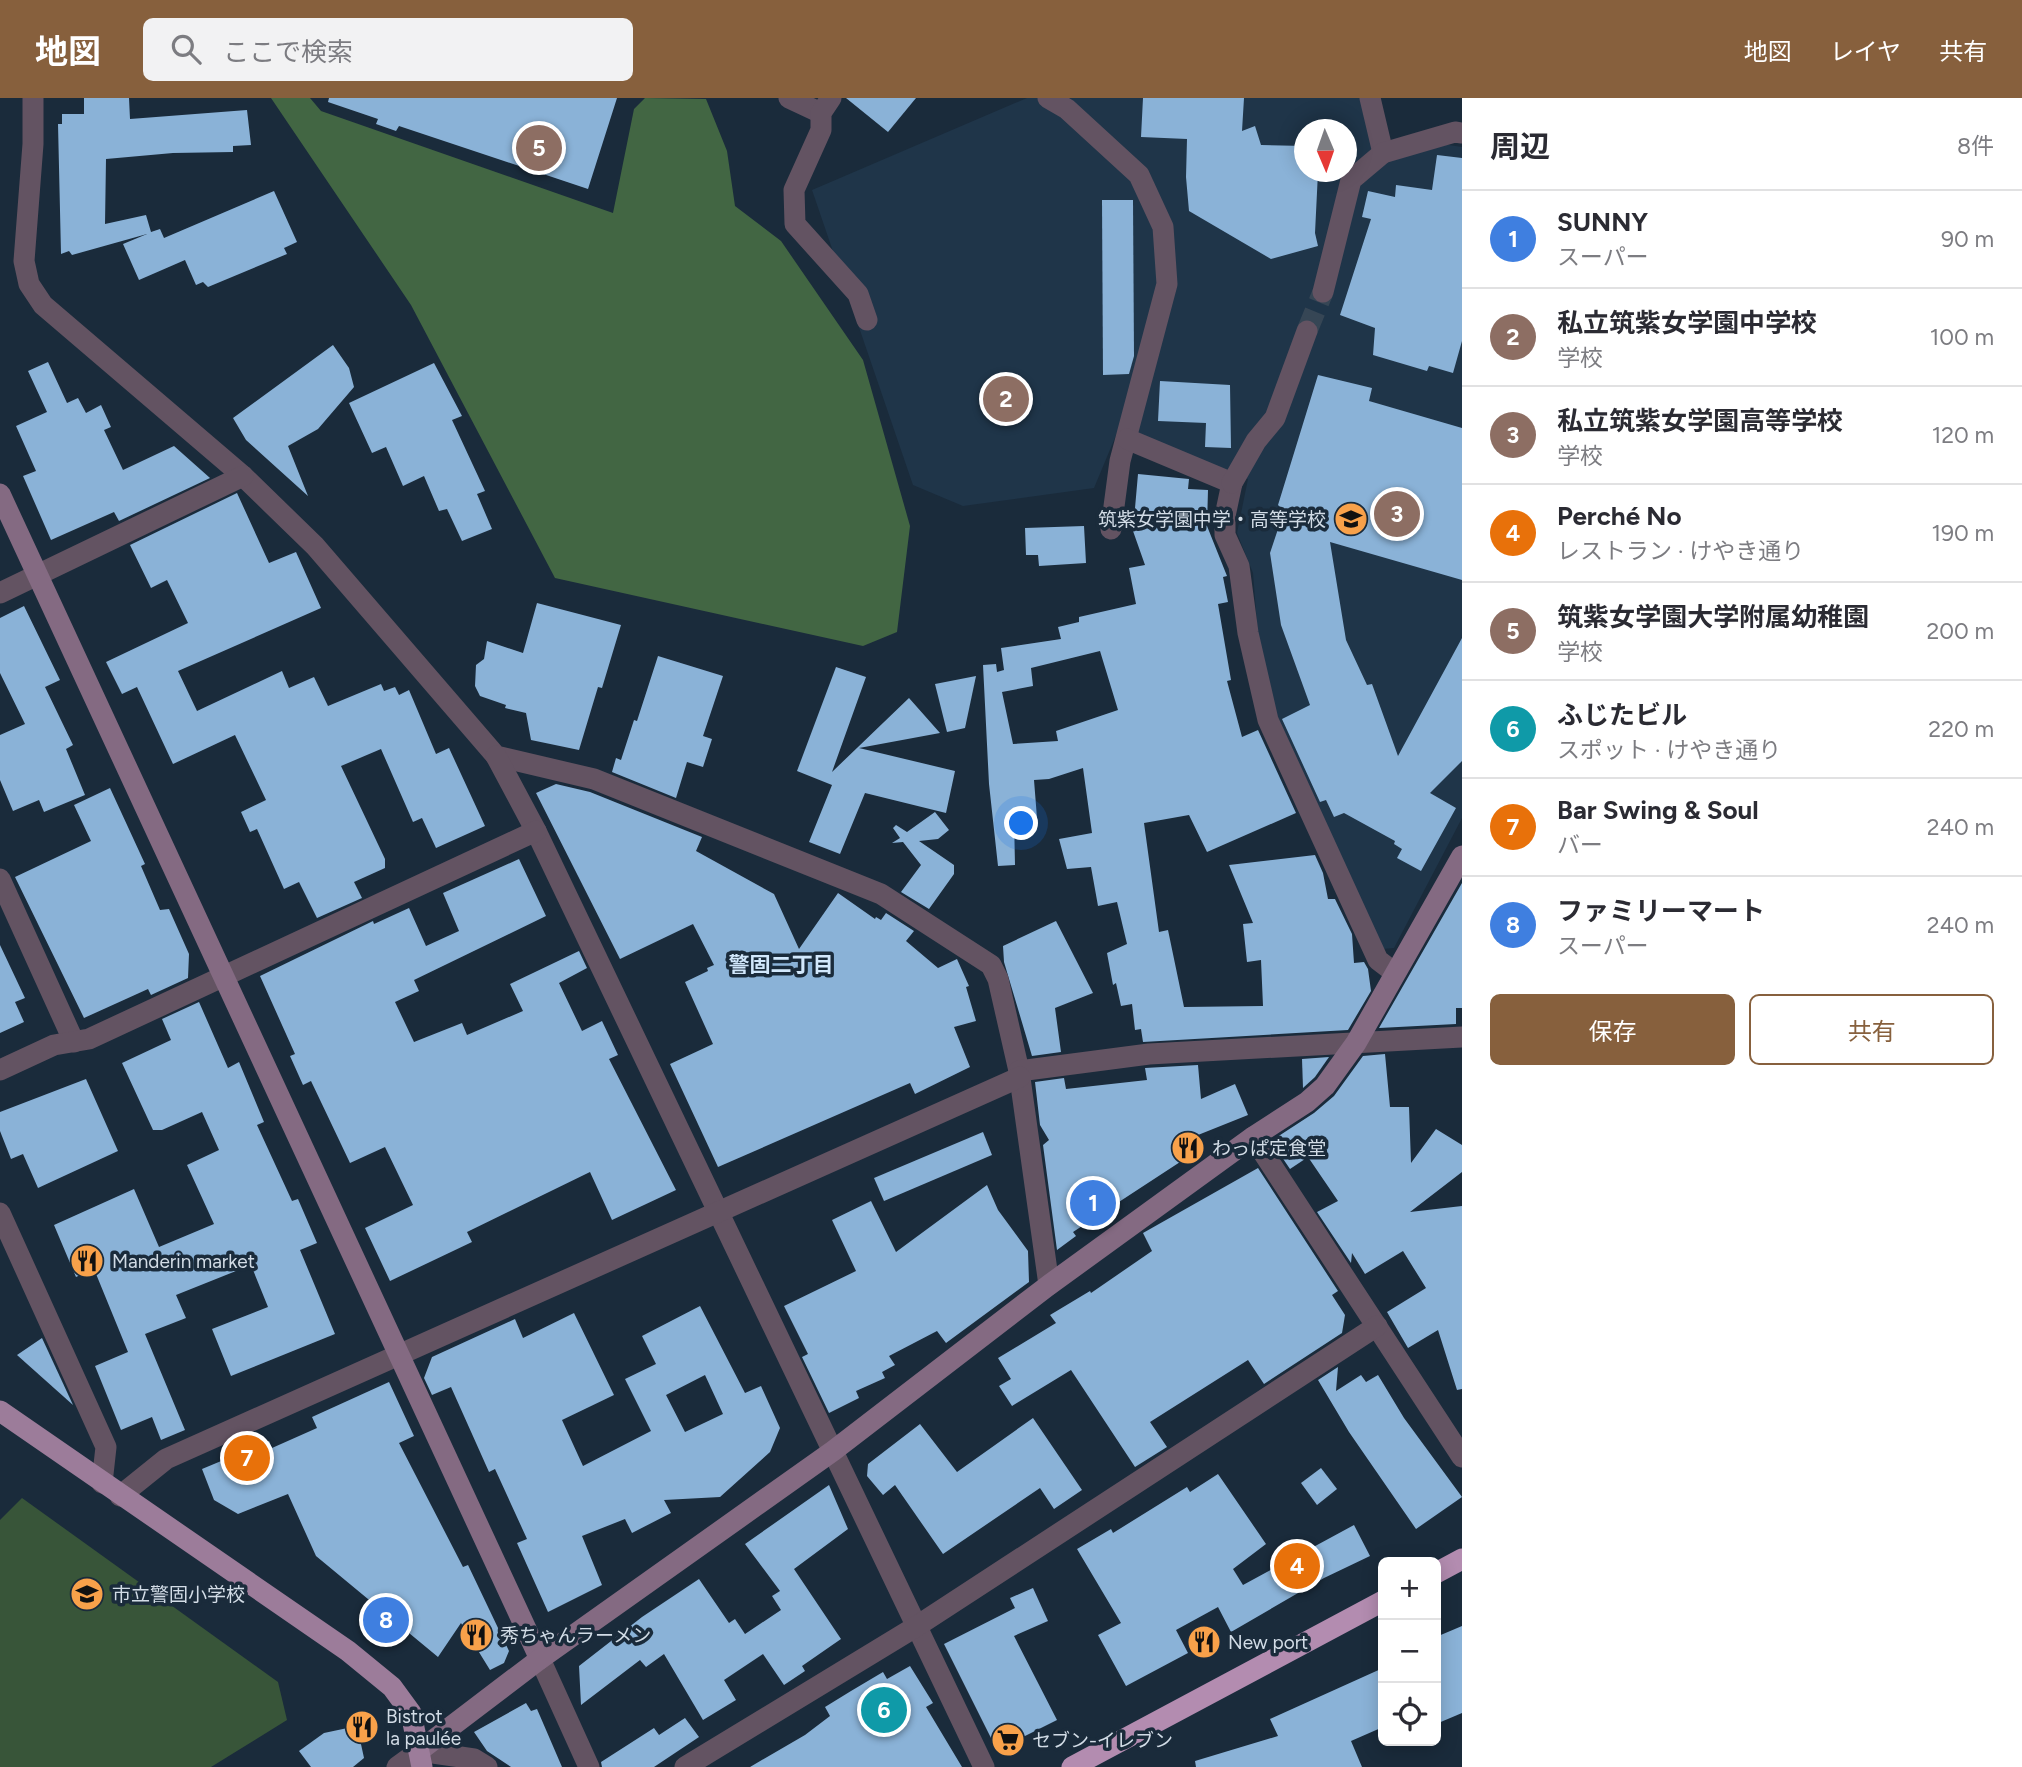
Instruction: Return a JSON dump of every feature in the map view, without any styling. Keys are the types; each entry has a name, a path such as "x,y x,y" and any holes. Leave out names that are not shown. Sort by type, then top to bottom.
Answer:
{"highway":[{"path":"1441,1570 1462,1559"},
{"path":"1072,1767 1378,1604"}],"main road":[{"path":"0,1411 348,1651 392,1687 411,1713 420,1759"}],"street":[{"path":"33,98 33,144 24,261 29,284 43,305 243,476 315,546 496,756 536,831 984,1767"},
{"path":"789,98 826,105 821,130 794,190 795,223 858,294 867,320"},
{"path":"1048,98 1067,109 1139,176 1163,227 1167,284 1120,461 1111,529"},
{"path":"1370,98 1383,153"},
{"path":"1323,292 1351,180 1383,153 1455,132 1462,133"},
{"path":"1307,331 1275,418 1256,442 1232,483 1225,516 1225,535 1239,566 1248,633 1268,720 1378,960 1395,972"},
{"path":"1127,439 1232,483"},
{"path":"0,593 243,476"},
{"path":"0,494 226,977 589,1767"},
{"path":"496,756 594,779 880,894 991,965 998,979 1020,1074 1049,1285"},
{"path":"0,1070 54,1045 89,1039 536,831"},
{"path":"420,1759 540,1660 833,1451 1049,1285 1253,1137 1307,1102 1325,1086 1356,1043 1462,856"},
{"path":"0,879 74,1042"},
{"path":"120,1496 166,1459 1020,1074 1149,1054 1462,1037"},
{"path":"1253,1137 1462,1457"},
{"path":"0,1213 106,1447 102,1483"},
{"path":"685,1767 917,1626 1377,1326"},
{"path":"397,1767 420,1759 474,1759 487,1767"}],"shaded area":[{"name":"筑紫女学園中学・高等学校","path":"1027,98 1361,98 1373,146 1436,143 1462,147 1462,818 1394,948 1382,949 1276,713 1259,649 1253,573 1237,533 1248,479 1119,428 1094,488 963,506 913,485 812,190"}],"green space":[{"path":"271,98 310,98 321,111 613,213 634,109 645,98 706,99 727,151 735,206 781,241 863,360 910,526 897,632 863,646 555,578 411,305"},
{"name":"市立警固小学校","path":"22,1498 278,1682 287,1720 211,1767 0,1767 0,1520"}],"building":[{"path":"84,98 129,98 130,119 247,110 251,145 233,146 233,152 173,153 106,159 105,224 146,215 151,232 160,229 164,238 274,191 297,242 284,248 287,254 208,287 203,282 196,285 185,260 139,280 123,244 147,234 72,255 69,251 61,254 58,124 62,124 62,114 84,114"},
{"path":"329,98 617,98 588,189 399,126 396,131 376,124 378,119 328,102"},
{"path":"846,98 916,98 888,132"},
{"path":"1143,98 1244,98 1242,131 1255,126 1261,145 1294,146 1294,182 1318,182 1315,233 1318,246 1271,259 1189,211 1187,139 1141,137"},
{"path":"1437,155 1462,158 1462,341 1453,373 1429,366 1427,371 1373,355 1375,328 1340,315 1371,219 1362,217 1368,191 1395,197 1396,185 1432,190"},
{"path":"1102,200 1133,200 1134,356 1129,374 1103,375"},
{"path":"333,345 349,368 354,387 318,429 288,446 308,496 246,440 233,418"},
{"path":"48,362 67,403 78,398 86,413 101,405 111,427 104,430 123,470 174,446 210,478 119,521 114,512 51,540 23,476 36,471 16,426 47,412 28,371"},
{"path":"434,363 462,416 452,420 485,491 477,494 492,529 462,541 447,509 439,511 424,476 403,486 386,447 372,453 349,403"},
{"path":"1318,375 1372,388 1369,401 1462,428 1462,580 1330,542 1346,640 1367,685 1372,684 1398,756 1462,638 1462,761 1430,793 1456,808 1421,871 1397,858 1402,849 1394,844 1395,841 1344,813 1334,817 1326,800 1320,802 1282,719 1310,705 1281,625 1270,553 1284,511 1278,505"},
{"path":"1160,381 1230,385 1231,448 1205,447 1206,423 1158,421"},
{"path":"1138,474 1189,479 1188,489 1208,490 1207,526 1227,576 1223,577 1228,602 1218,604 1231,680 1227,681 1242,737 1258,730 1296,813 1207,852 1189,815 1144,823 1159,932 1168,930 1184,1007 1263,1006 1261,960 1247,962 1243,924 1253,923 1229,865 1315,855 1323,873 1328,899 1335,899 1352,934 1354,963 1364,962 1368,969 1371,991 1348,1030 1143,1042 1141,1029 1135,1030 1132,1004 1121,1006 1116,983 1113,985 1107,953 1127,944 1117,902 1098,906 1091,867 1067,869 1059,839 1092,833 1083,768 1049,779 1034,780 1037,818 1014,819 1015,865 998,866 989,784 983,665 996,664 997,672 1004,670 1001,648 1061,639 1058,627 1079,622 1079,617 1136,604 1129,568 1145,565 1133,531","holes":["1100,651 1118,710 1056,731 1058,741 1013,744 1002,692 1033,686 1031,668"]},
{"path":"237,493 269,563 296,552 321,608 178,671 197,711 282,671 289,688 314,677 328,706 381,684 384,691 395,687 399,695 409,690 436,754 449,748 485,826 436,848 422,818 413,822 381,749 341,766 385,859 385,868 354,882 362,898 317,918 299,882 284,889 257,829 250,832 241,812 266,800 235,735 173,764 137,687 122,694 106,662 188,623 167,580 151,588 130,545"},
{"path":"1084,526 1086,563 1039,566 1038,555 1026,555 1025,528"},
{"path":"537,603 621,625 579,750 531,740 526,713 505,708 506,705 480,696 475,686 476,665 484,659 487,641 523,653"},
{"path":"24,606 60,680 45,687 73,745 66,749 85,795 44,812 39,800 13,811 0,780 0,735 25,724 0,673 0,618"},
{"path":"658,656 723,676 703,736 712,739 703,767 687,762 676,798 612,772 616,758 621,760 634,720 637,721"},
{"path":"836,667 866,677 832,772 909,698 940,733 859,748 955,771 946,813 865,793 840,854 809,842 832,785 797,771"},
{"path":"976,676 965,728 947,732 935,684"},
{"path":"556,784 590,792 702,837 696,851 774,894 799,949 838,893 875,919 876,917 881,920 886,913 914,931 906,941 938,968 957,959 969,986 966,987 976,1021 954,1027 970,1067 915,1094 910,1083 718,1167 670,1064 713,1044 685,982 708,971 707,968 714,965 693,924 620,959 536,793"},
{"path":"110,788 145,864 141,866 160,910 169,909 189,954 188,978 151,995 148,989 84,1018 15,877 91,841 74,805"},
{"path":"935,812 949,830 938,839 919,841 954,865 954,874 929,909 901,892 921,865 903,842 892,843 900,838 893,828 896,825 907,832"},
{"path":"519,859 546,916 414,980 419,991 395,1002 414,1042 462,1023 467,1035 523,1011 510,984 579,951 587,968 559,983 582,1031 602,1021 618,1055 609,1059 676,1190 612,1220 590,1172 467,1232 472,1242 390,1281 365,1228 413,1205 385,1147 350,1163 311,1081 303,1085 290,1056 295,1054 260,976 373,921 374,924 409,908 426,946 459,931 443,893"},
{"path":"1462,883 1462,1008 1456,1008 1456,1024 1379,1028"},
{"path":"1056,921 1093,993 1055,1008 1061,1052 1032,1056 1004,962 1003,946"},
{"path":"0,945 25,998 15,1002 24,1022 0,1033"},
{"path":"199,1002 228,1068 239,1062 264,1122 257,1125 292,1201 298,1199 317,1243 300,1250 335,1334 231,1376 212,1329 268,1307 251,1265 176,1295 186,1318 145,1334 185,1430 161,1440 152,1417 121,1430 95,1366 128,1352 94,1269 76,1277 54,1225 134,1189 159,1247 214,1224 187,1165 219,1150 202,1112 162,1130 153,1130 122,1063 171,1040 162,1019"},
{"path":"1385,1054 1390,1107 1409,1107 1411,1163 1436,1129 1462,1145 1462,1172 1410,1212 1462,1206 1462,1389 1457,1390 1438,1330 1408,1348 1387,1312 1426,1288 1403,1251 1365,1274 1352,1253 1351,1263 1317,1212 1338,1201 1308,1157 1290,1169 1271,1141 1314,1113 1334,1096 1363,1056"},
{"path":"1329,1057 1315,1077 1303,1088 1302,1059"},
{"path":"1198,1065 1201,1099 1235,1084 1248,1115 1198,1135 1203,1147 1073,1232 1076,1236 1057,1250 1043,1145 1049,1140 1040,1125 1035,1082 1064,1078 1066,1089 1147,1080 1145,1068"},
{"path":"86,1079 118,1151 38,1188 23,1154 11,1159 0,1131 0,1112"},
{"path":"983,1132 992,1155 884,1201 874,1178"},
{"path":"1258,1168 1338,1291 1332,1295 1345,1315 1342,1333 1264,1384 1248,1360 1150,1422 1167,1447 1135,1467 1071,1370 1012,1406 999,1386 1011,1379 998,1358 1056,1323 1050,1315 1090,1291 1091,1293 1152,1251 1143,1233"},
{"path":"987,1185 998,1210 1028,1251 1029,1282 946,1343 937,1331 889,1356 895,1365 882,1372 885,1378 856,1391 859,1398 829,1413 802,1357 808,1354 784,1306 856,1271 832,1220 871,1201 896,1252"},
{"path":"700,1306 745,1393 761,1386 780,1428 770,1452 720,1497 664,1500 671,1513 632,1533 625,1519 582,1536 602,1585 548,1612 517,1543 527,1539 495,1469 489,1472 451,1387 432,1395 424,1378 432,1357 515,1319 523,1338 574,1313 614,1395 562,1420 583,1466 651,1431 625,1379 656,1364 642,1336","holes":["705,1375 723,1414 685,1432 666,1395"]},
{"path":"42,1338 73,1405 17,1355"},
{"path":"1338,1367 1336,1391 1361,1375 1366,1382 1378,1375 1404,1418 1462,1497 1416,1529 1349,1432 1318,1380"},
{"path":"389,1382 414,1436 399,1443 463,1567 468,1565 509,1651 504,1663 490,1670 461,1623 438,1657 316,1556 288,1494 238,1514 214,1500 202,1469 269,1441 272,1448 317,1428 312,1417"},
{"path":"1033,1418 1082,1490 1054,1509 1040,1488 943,1554 895,1485 883,1495 867,1476 868,1464 920,1424 957,1472"},
{"path":"1321,1468 1337,1489 1317,1505 1301,1483"},
{"path":"1218,1474 1266,1544 1233,1569 1243,1585 1354,1525 1370,1556 1324,1578 1231,1632 1218,1607 1176,1630 1188,1653 1126,1686 1098,1635 1121,1623 1077,1549 1111,1529 1113,1533 1187,1487 1190,1492"},
{"path":"829,1485 848,1529 794,1569 841,1639 802,1666 805,1671 784,1685 763,1654 724,1680 736,1700 703,1720 664,1654 646,1667 640,1660 581,1705 579,1666 642,1617 699,1579 729,1623 735,1619 745,1634 781,1610 772,1596 780,1591 745,1544"},
{"path":"1033,1588 1048,1621 1014,1636 1057,1720 997,1750 944,1644 1015,1608 1010,1598"},
{"path":"1462,1626 1462,1713 1441,1722 1441,1683 1441,1635"},
{"path":"910,1666 933,1703 926,1707 962,1767 750,1767 805,1735 830,1716 825,1707 883,1672 887,1679"},
{"path":"1378,1670 1378,1729 1351,1741 1362,1767 1196,1767 1195,1761 1278,1736 1270,1719"},
{"path":"526,1703 531,1711 537,1709 562,1767 511,1767 487,1751 474,1732"},
{"path":"685,1718 699,1737 654,1767 602,1767 601,1762 654,1728 659,1735"},
{"path":"357,1726 364,1758 353,1767 311,1767 299,1751 324,1733"}],"tunnel":[{"path":"1307,331 1323,292"}],"place":[{"name":"筑紫女学園大学附属幼稚園","path":"539,148"},
{"name":"私立筑紫女学園中学校","path":"1006,399"},
{"name":"私立筑紫女学園高等学校","path":"1397,514"},
{"name":"筑紫女学園中学・高等学校","path":"1351,519"},
{"name":"わっぱ定食堂","path":"1188,1148"},
{"name":"SUNNY","path":"1093,1203"},
{"name":"Manderin market","path":"87,1261"},
{"name":"Bar Swing & Soul","path":"247,1458"},
{"name":"Perché No","path":"1297,1566"},
{"name":"市立警固小学校","path":"87,1594"},
{"name":"ファミリーマート","path":"386,1620"},
{"name":"秀ちゃんラーメン","path":"476,1635"},
{"name":"New port","path":"1204,1642"},
{"name":"ふじたビル","path":"884,1710"},
{"name":"Bistrot la paulée","path":"362,1727"},
{"name":"セブン-イレブン","path":"1008,1740"}],"district":[{"name":"警固二丁目","path":"781,965"}]}
